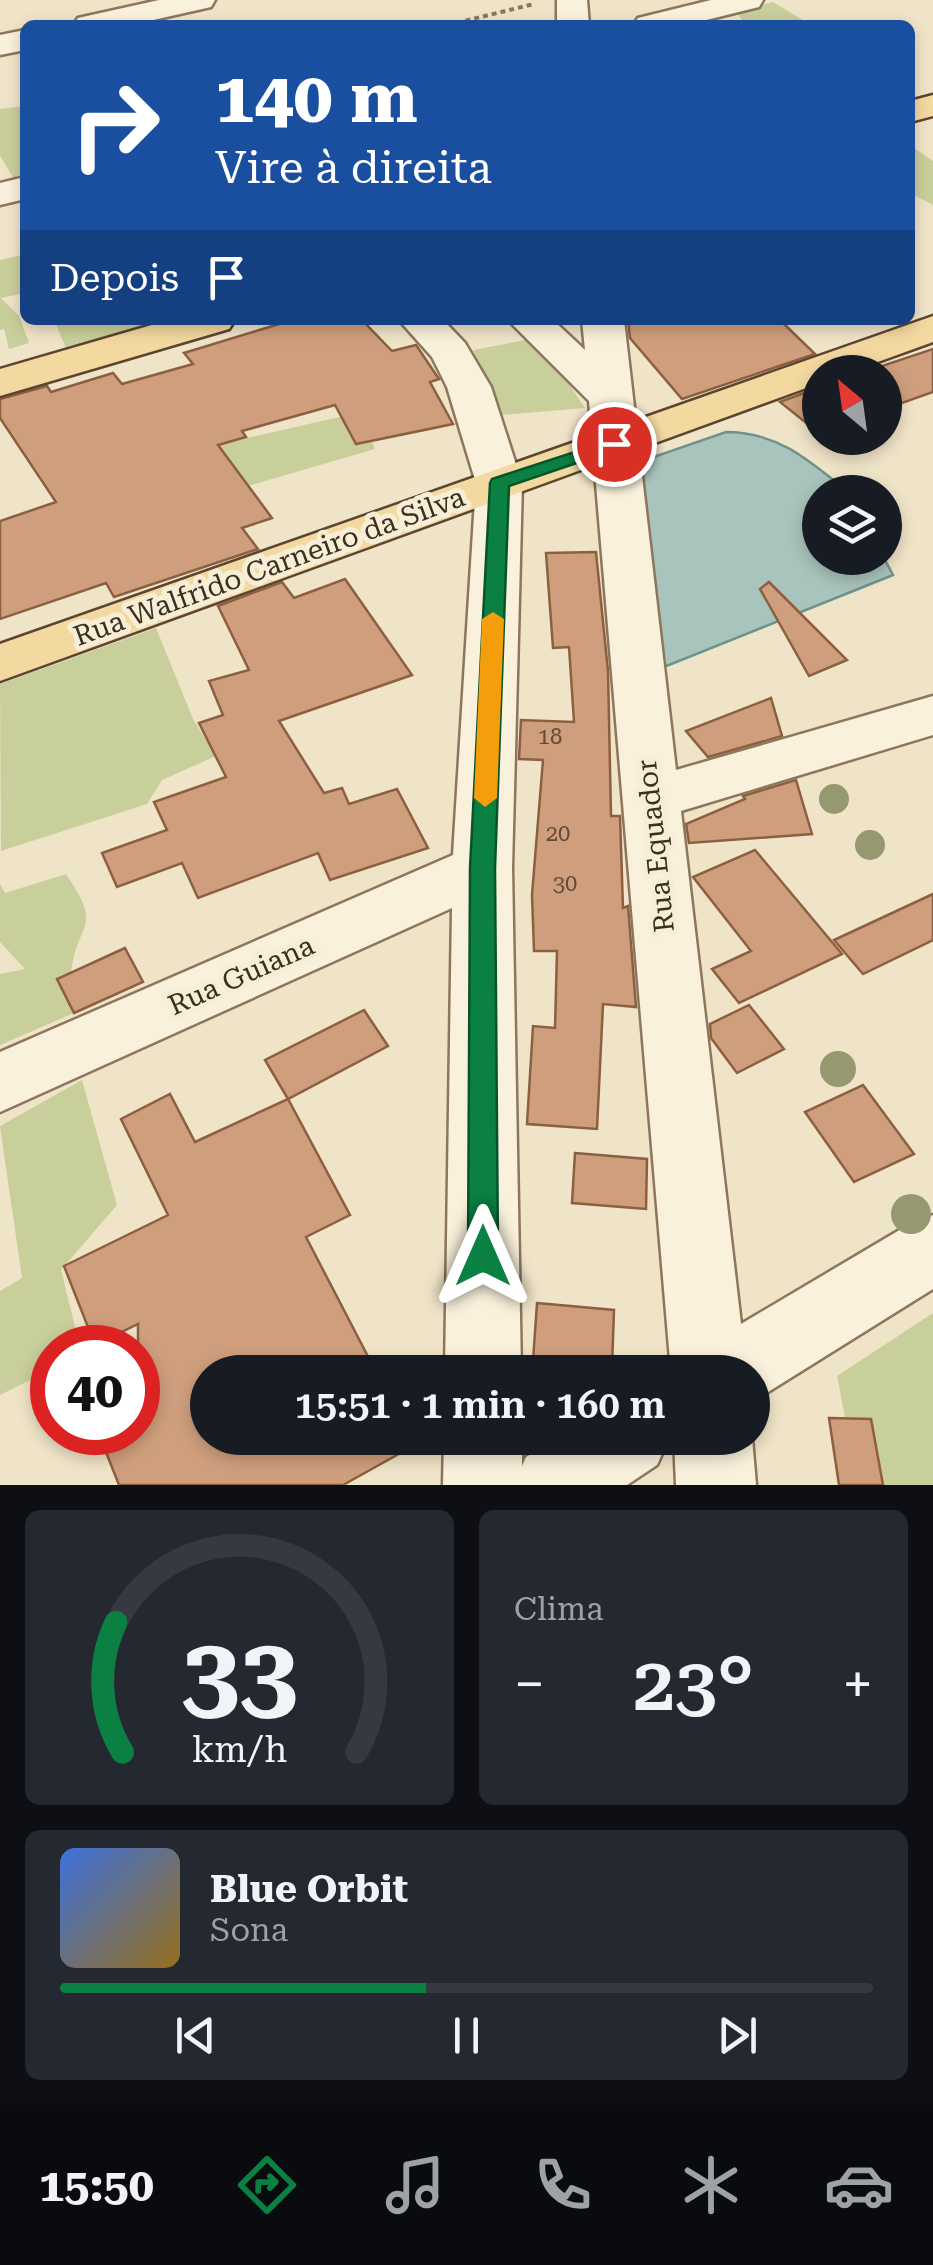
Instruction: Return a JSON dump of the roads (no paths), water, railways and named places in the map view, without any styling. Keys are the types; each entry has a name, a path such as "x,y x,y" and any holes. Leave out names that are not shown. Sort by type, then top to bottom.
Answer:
{"main road":[{"path":"0,383 197,325"},
{"name":"Rua Walfrido Carneiro da Silva","path":"0,663 499,483 613,422 933,328"}],"street":[{"path":"64,0 88,20"},
{"path":"113,20 200,0"},
{"path":"669,20 748,0"},
{"path":"425,325 450,352 468,388 499,483 482,868 483,1355"},
{"path":"534,325 613,422"},
{"name":"Rua Equador","path":"603,325 707,1355"},
{"path":"650,799 933,715"},
{"name":"Rua Guiana","path":"0,1083 482,868"},
{"path":"761,1355 933,1249"},
{"path":"483,1455 484,1485"},
{"path":"554,1485 603,1455"},
{"path":"714,1455 716,1485"}],"water":[{"path":"726,432 745,433 777,443 826,475 802,475 802,575 893,575 664,667 639,462"}]}
